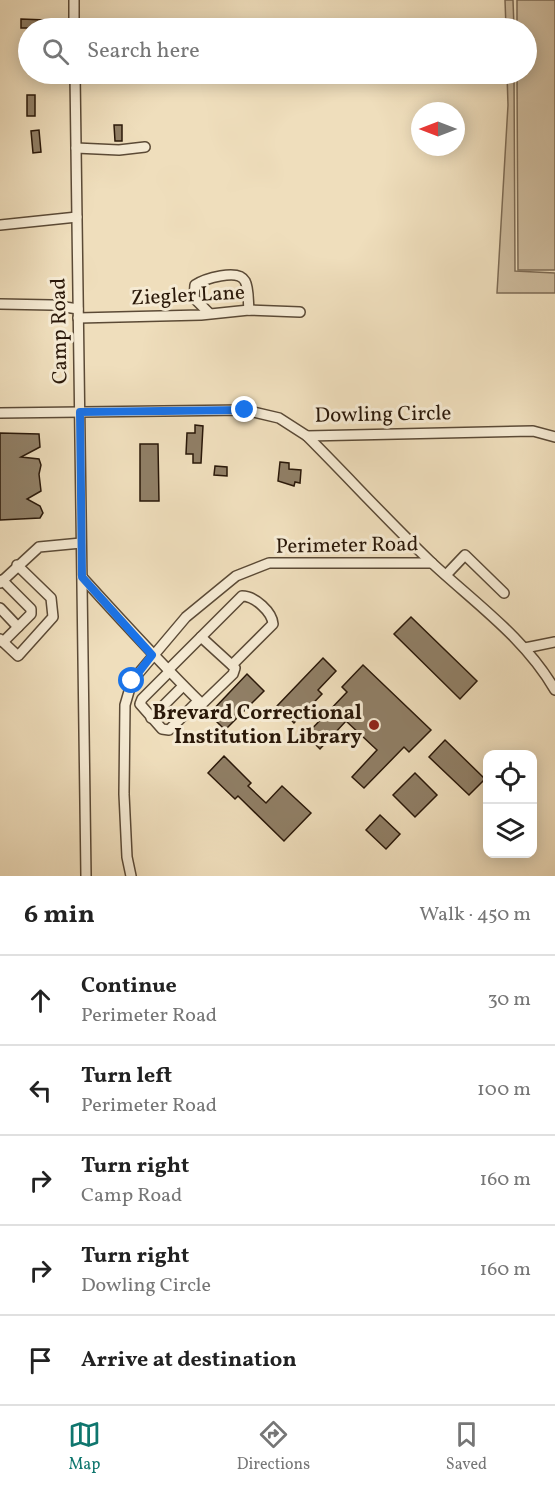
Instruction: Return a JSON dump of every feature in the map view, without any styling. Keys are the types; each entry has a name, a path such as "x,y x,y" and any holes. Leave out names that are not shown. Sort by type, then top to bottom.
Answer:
{"street":[{"path":"74,0 74,18"},
{"name":"Camp Road","path":"75,84 86,876"},
{"path":"76,148 119,150 145,147"},
{"path":"0,225 77,217"},
{"path":"209,313 194,298 195,285 210,277 229,275 242,277 245,282 249,310"},
{"name":"Ziegler Lane","path":"0,304 52,305 78,314 209,313 249,310 300,312"},
{"name":"Dowling Circle","path":"0,413 245,410 279,418 308,436 533,431 555,437"},
{"path":"308,436 432,563 525,648 542,668 555,690"},
{"path":"17,565 51,598 53,616 46,628 18,656 2,641 31,614 31,609 1,582 17,565 39,547 81,543"},
{"path":"446,575 465,555 504,593"},
{"name":"Perimeter Road","path":"131,876 127,856 124,794 125,705 132,681 186,617 236,576 269,563 432,563"},
{"path":"82,577 152,655 202,704 233,674 235,668 201,637"},
{"path":"198,701 166,730 151,718 141,707 140,702 201,637 243,596 248,596 273,617 273,624 232,665"},
{"path":"0,608 18,627"},
{"path":"525,648 555,642"},
{"path":"151,718 183,686"}],"shaded area":[{"path":"505,0 513,0 514,18 506,18"},
{"path":"517,0 555,0 555,270 518,270 517,84 537,84 537,18 517,18"},
{"path":"507,84 514,84 515,271 555,273 555,293 497,293"}],"building":[{"path":"27,95 35,95 35,116 27,116"},
{"path":"114,125 122,125 122,141 115,141"},
{"path":"39,130 41,152 33,153 31,131"},
{"path":"195,425 203,426 201,463 193,463 193,454 186,454 187,433 195,433"},
{"path":"0,433 39,434 40,447 21,457 39,459 41,465 39,474 41,491 27,499 40,506 43,513 40,518 0,520"},
{"path":"140,444 158,444 159,501 140,501"},
{"path":"280,462 289,463 289,469 301,470 300,483 295,482 294,486 278,481"},
{"path":"215,466 227,467 227,476 214,475"},
{"path":"411,617 477,681 460,699 394,634"},
{"path":"323,658 336,671 318,690 322,694 294,723 277,706"},
{"path":"363,665 431,730 409,752 404,747 364,788 352,777 377,750 346,721 320,749 306,735 347,692 342,687"},
{"path":"247,674 264,691 225,730 209,714"},
{"path":"445,740 483,777 483,781 469,795 429,757"},
{"path":"224,756 251,783 248,786 266,803 282,786 311,813 284,841 238,796 235,799 208,773"},
{"path":"415,773 437,795 415,817 393,795"},
{"path":"380,815 400,834 386,849 366,830"}],"place":[{"name":"Brevard Correctional Institution Library","path":"374,725"}],"route":[{"path":"132,681 152,655 82,577 80,412 245,410"}]}
